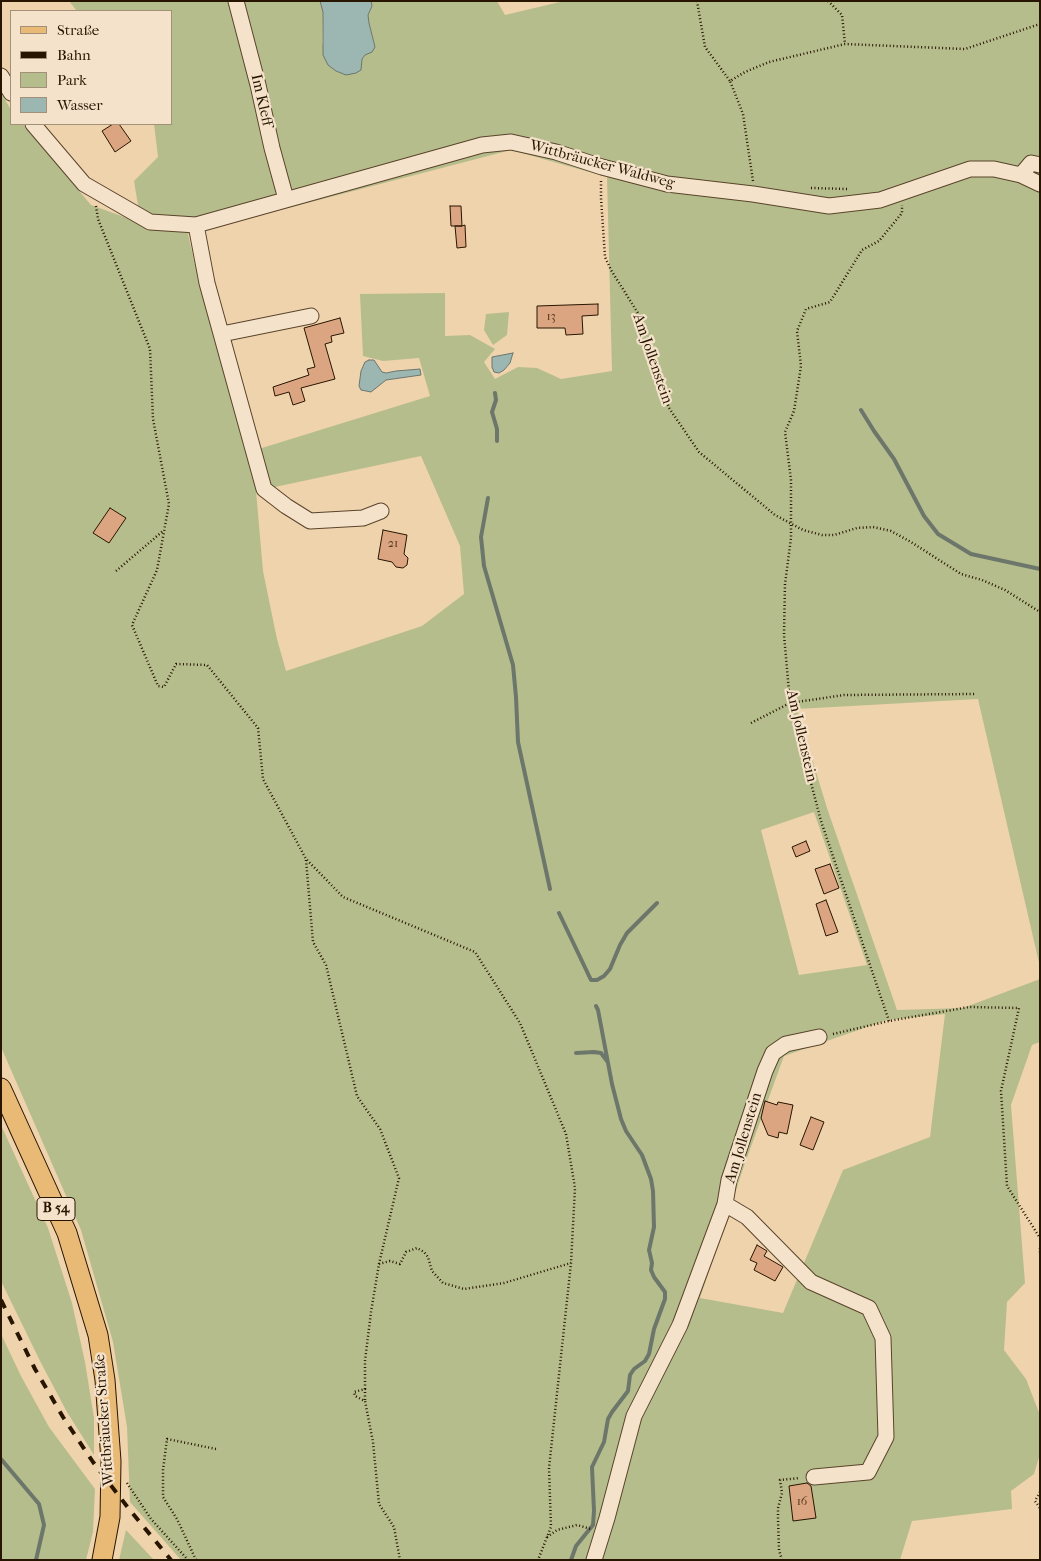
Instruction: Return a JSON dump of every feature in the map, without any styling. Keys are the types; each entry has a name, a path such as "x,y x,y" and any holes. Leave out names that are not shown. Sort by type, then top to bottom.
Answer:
{"main road":[{"name":"Wittbräucker Straße","path":"1,1088 67,1233 98,1335 105,1380 111,1461 110,1517 102,1560"}],"street":[{"name":"Im Kleff","path":"236,1 286,199"},
{"path":"1,76 10,91"},
{"name":"Wittbräucker Waldweg","path":"34,125 84,184 150,222 196,226 473,147 512,142 556,152 602,167 667,184 753,194 830,206 880,200 970,170 994,169 1021,175 1040,184"},
{"path":"1021,175 1031,163 1040,165"},
{"path":"196,226 208,283 264,489 310,521 363,518 381,512"},
{"path":"222,334 311,316"},
{"name":"Am Jollenstein","path":"596,1553 634,1416 680,1326 725,1204 732,1171 765,1071 774,1053 786,1044 819,1037"},
{"name":"Am Jollenstein","path":"725,1204 747,1217 811,1282 869,1308 883,1338 886,1437 882,1446 868,1472 814,1477"}],"path":[{"path":"697,1 705,47 730,80 743,114 753,194"},
{"path":"828,1 842,15 845,44"},
{"path":"730,80 769,62 845,44 965,49 1040,24"},
{"name":"Am Jollenstein","path":"602,167 601,198 605,257 641,318 650,354 669,408 699,452 790,524 785,584 784,635 790,703 821,821 889,1021"},
{"path":"811,188 849,189"},
{"path":"94,190 98,219 150,349 153,420 169,504 157,570 132,626 158,686 164,687 176,664 207,665 258,728 263,779 306,859 343,897 475,952 520,1023 566,1134 575,1188 572,1263 549,1468 551,1527 538,1560"},
{"path":"903,193 902,213 879,241 862,250 830,302 806,309 797,331 801,366 794,411 786,432 791,480 790,524 822,535 834,535 857,528 874,527 891,531 961,574 982,580 1005,590 1040,612"},
{"path":"116,571 164,530"},
{"path":"751,723 790,703 844,696 976,694"},
{"path":"306,859 313,942 326,965 357,1096 380,1129 399,1178 379,1264 371,1312 365,1361 365,1401 373,1442 379,1504 394,1527 400,1560"},
{"path":"819,1037 889,1021 969,1008 1019,1008 1001,1091 1007,1186 1040,1238"},
{"path":"379,1264 390,1261 400,1264 406,1252 417,1248 428,1257 432,1271 443,1283 464,1289 504,1283 572,1263"},
{"path":"1040,1248 1040,1253"},
{"path":"365,1389 354,1392 355,1396 365,1401"},
{"path":"196,1560 177,1519 163,1497 163,1470 167,1439 216,1448"},
{"path":"111,1461 151,1519 188,1560"},
{"path":"782,1560 779,1550 778,1519 778,1508 782,1493 780,1480 814,1477"},
{"path":"1040,1492 1035,1501 1040,1508"},
{"path":"546,1539 558,1530 577,1525 591,1530 595,1534 596,1553"}],"green space":[{"path":"69,1 320,1 323,12 322,43 362,66 362,59 375,47 368,15 372,6 371,1 497,1 505,15 564,1 1040,1 1040,967 978,699 797,709 827,808 897,1010 963,1008 1040,979 1040,1042 1032,1045 1011,1105 1025,1283 1007,1302 1004,1350 1026,1379 1040,1415 1040,1454 1034,1474 1011,1491 1012,1509 912,1521 900,1560 181,1560 130,1502 127,1427 113,1342 81,1230 1,1047 1,93 10,108 10,125 24,125 91,205 141,223 134,181 158,157 154,125 172,125 172,10 76,10","holes":["511,150 607,177 612,371 561,379 537,368 518,367 495,379 484,362 495,349 470,335 445,336 445,293 360,294 363,356 383,361 419,358 430,396 249,452 200,287 188,234","421,456 460,546 464,594 422,626 286,671 277,639 263,571 256,491","814,812 867,965 799,975 761,830","945,1014 930,1137 843,1170 783,1313 700,1298 744,1166 784,1056 887,1020"]},
{"path":"509,312 507,335 493,345 484,330 486,314"},
{"path":"1,1125 48,1228 72,1303 85,1362 94,1418 94,1455 67,1412 1,1281"},
{"path":"1,1334 49,1427 95,1489 93,1532 86,1560 1,1560"},
{"path":"126,1530 154,1560 119,1560"}],"water":[{"path":"320,1 371,1 372,6 368,15 375,47 372,52 365,55 362,59 361,70 356,73 346,75 336,71 328,65 323,55 323,12"},
{"path":"513,353 510,363 504,370 499,373 494,372 492,357"},
{"path":"374,360 382,372 420,369 421,375 386,380 371,392 361,390 359,386 361,371 365,362"}],"building":[{"path":"111,125 120,125 131,141 115,152 102,131"},
{"path":"450,206 461,206 462,226 465,225 466,247 457,248 455,226 451,226"},
{"path":"598,304 598,315 582,316 583,334 566,335 565,328 537,328 537,306"},
{"path":"340,318 344,333 331,336 332,342 325,344 335,379 301,388 305,401 293,405 289,392 275,396 273,387 309,375 307,369 315,367 304,328"},
{"path":"110,508 126,518 109,543 93,533"},
{"path":"383,530 407,535 404,554 408,558 407,565 403,568 396,567 392,562 378,559"},
{"path":"806,841 810,851 796,857 792,847"},
{"path":"830,864 839,888 824,894 815,869"},
{"path":"826,900 838,932 826,936 816,904"},
{"path":"765,1101 777,1105 778,1102 793,1105 787,1134 779,1132 778,1138 768,1135 761,1118"},
{"path":"811,1117 824,1122 813,1150 800,1145"},
{"path":"757,1245 767,1251 764,1256 783,1267 775,1281 754,1270 757,1263 750,1260"},
{"path":"807,1483 811,1486 816,1518 793,1521 789,1486"}],"waterway":[{"path":"495,393 496,400 492,412 497,429 497,441"},
{"path":"861,410 894,459 924,516 938,534 971,554 1040,569"},
{"path":"488,498 481,537 484,566 513,665 518,742 550,889"},
{"path":"559,913 591,980 597,980 610,969 627,933 657,903"},
{"path":"571,1560 576,1546 593,1525 592,1467 604,1442 608,1419 628,1391 630,1375 634,1369 645,1361 649,1354 654,1329 665,1299 665,1292 651,1270 652,1263 649,1250 654,1227 651,1179 642,1155 626,1131 621,1119 596,1006"},
{"path":"576,1053 601,1053 607,1061"},
{"path":"1,1459 39,1504 44,1525 36,1560"}],"railway":[{"path":"1,1300 35,1369 63,1417 93,1462 171,1560"}]}
